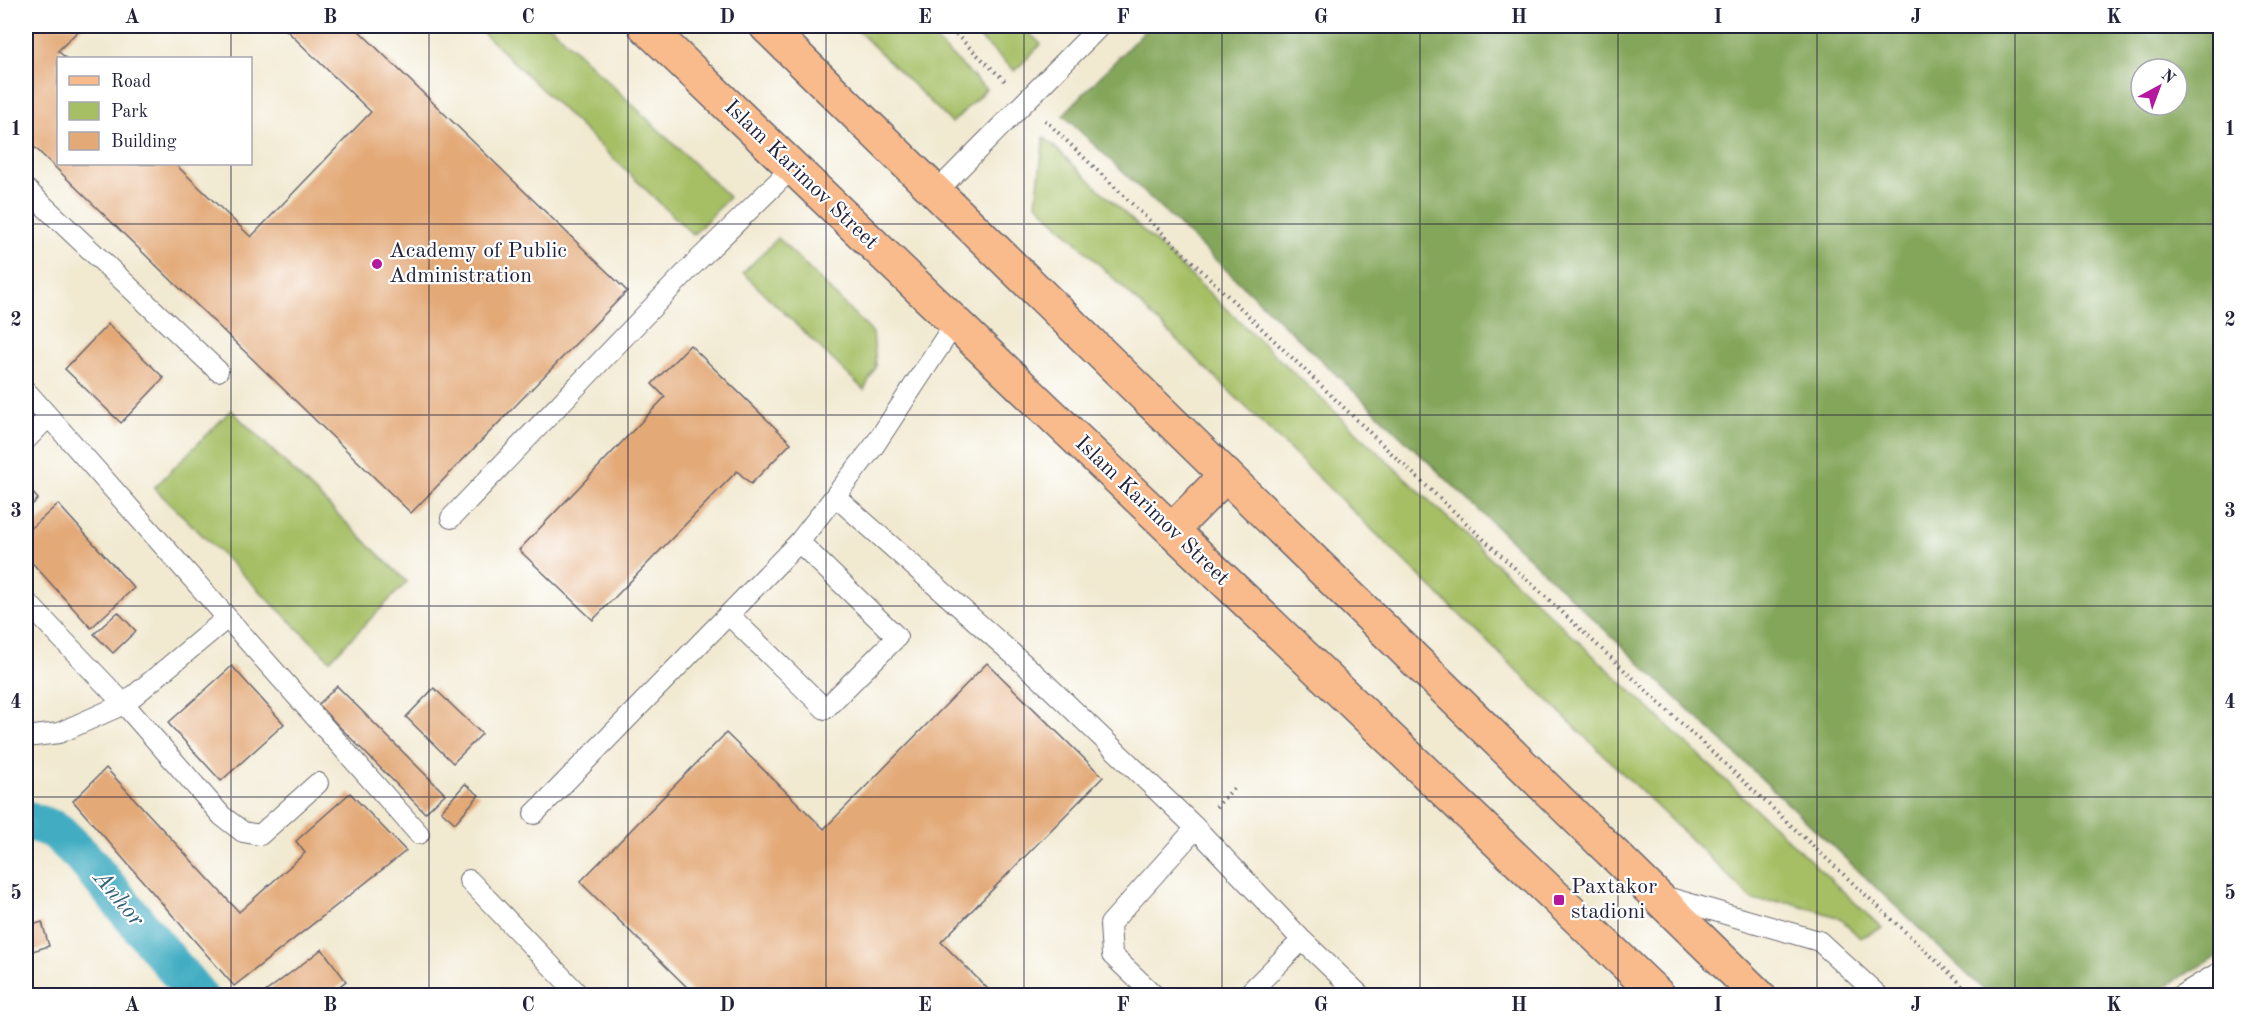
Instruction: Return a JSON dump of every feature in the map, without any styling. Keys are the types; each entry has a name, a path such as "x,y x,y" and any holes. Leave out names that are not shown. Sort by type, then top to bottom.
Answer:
{"main road":[{"path":"766,26 1759,996"},
{"name":"Islam Karimov Street","path":"654,28 793,167 1659,996"},
{"path":"1172,530 1226,475"}],"lane":[{"path":"936,192 1100,26"},
{"path":"451,518 690,268 793,167"},
{"path":"26,189 218,371"},
{"path":"534,814 799,542 874,446 955,322"},
{"path":"26,391 419,834"},
{"path":"26,440 48,417"},
{"path":"835,496 1043,681 1196,828 1302,940 1361,996"},
{"path":"729,615 825,709 897,637 799,542"},
{"path":"26,601 124,704 222,816 243,832 260,836 318,783"},
{"path":"26,737 59,733 124,704 227,618"},
{"path":"1155,996 1112,955 1110,924 1196,828"},
{"path":"469,880 580,996"},
{"path":"1655,894 1819,941 1879,996"},
{"path":"1246,996 1302,940"},
{"path":"2180,996 2220,972"},
{"path":"26,990 32,996"}],"path":[{"path":"947,26 1390,452 1959,982 1970,996"}],"green space":[{"path":"480,26 550,26 729,197 693,235 478,28"},
{"path":"853,26 921,26 986,89 952,123"},
{"path":"967,26 1021,26 1041,44 1015,71"},
{"path":"1149,26 2220,26 2220,955 2149,995 1989,995 1063,115"},
{"path":"1044,137 1882,928 1860,938 1840,918 1789,902 1754,901 1036,203"},
{"path":"778,238 873,333 876,366 864,390 743,273"},
{"path":"231,410 407,582 330,660 154,488"}],"building":[{"name":"Academy of Public Administration","path":"26,26 83,26 58,51 65,57 57,57 57,165 176,165 251,237 371,112 282,26 354,26 627,291 411,513 26,139"},
{"path":"108,324 164,378 121,423 65,369"},
{"path":"690,345 791,443 751,484 737,471 593,620 519,550 665,397 652,384"},
{"path":"26,485 38,499 26,511"},
{"path":"58,504 134,588 91,628 26,556 26,533"},
{"path":"118,612 136,631 113,653 94,634"},
{"path":"987,663 1103,777 941,942 995,996 696,996 580,882 726,733 824,829"},
{"path":"232,666 284,724 221,781 168,723"},
{"path":"337,686 445,794 425,813 318,705"},
{"path":"434,688 482,734 453,763 406,717"},
{"path":"106,768 239,912 305,853 296,841 350,793 406,851 234,986 73,801"},
{"path":"465,784 479,795 455,823 441,811"},
{"path":"42,922 49,946 26,953 26,927"},
{"path":"322,949 346,981 327,996 260,996"}],"waterway":[{"name":"Anhor","path":"26,820 55,830 83,857 198,996"}],"place":[{"name":"Academy of Public Administration","path":"377,264"},
{"name":"Paxtakor stadioni","path":"1559,900"}]}
